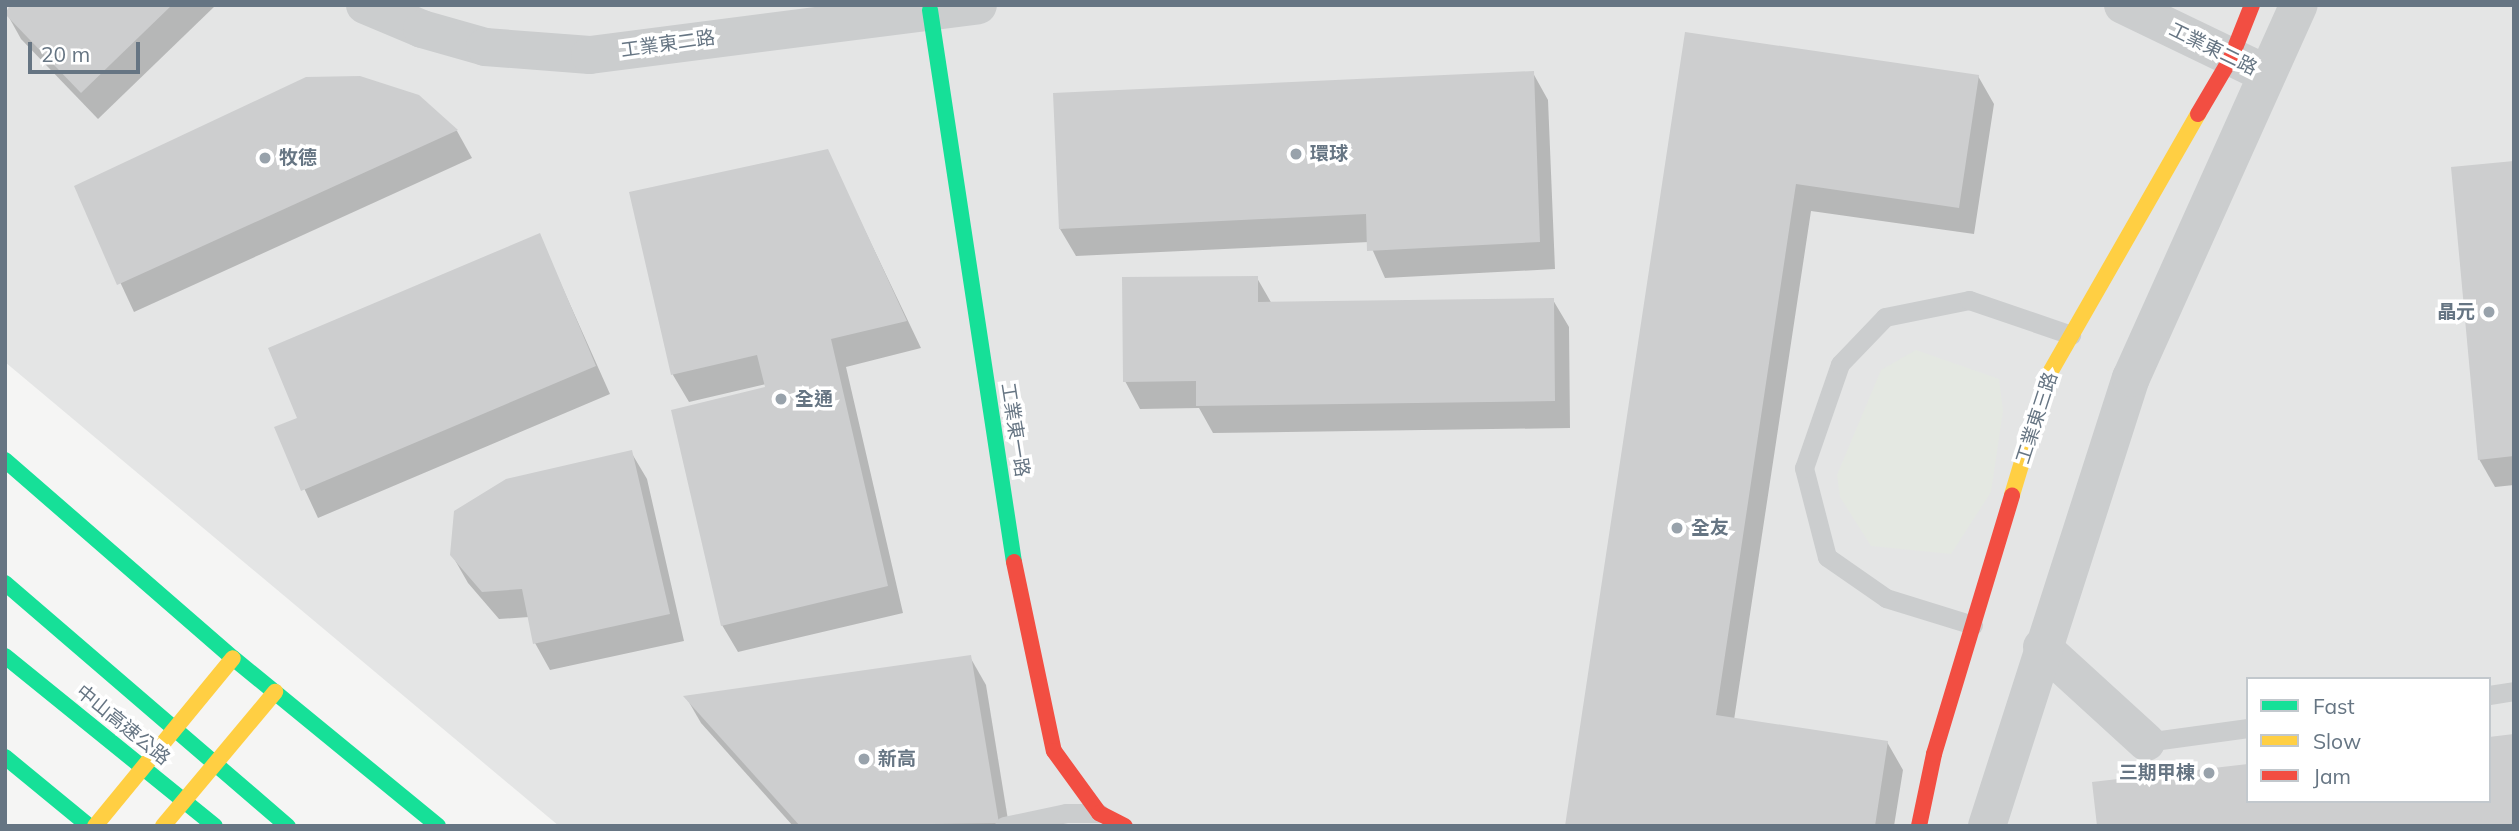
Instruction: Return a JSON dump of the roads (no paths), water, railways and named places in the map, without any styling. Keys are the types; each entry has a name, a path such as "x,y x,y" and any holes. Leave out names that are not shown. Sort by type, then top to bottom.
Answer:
{"main road":[{"name":"工業東三路","path":"1919,826 1934,754 2048,376 2231,58 2252,5"},
{"name":"工業東一路","path":"930,10 1020,599 1054,751 1099,813 1125,826"},
{"path":"5,460 233,658 438,826"},
{"path":"5,583 288,826"},
{"name":"中山高速公路","path":"5,656 215,826"},
{"path":"95,826 233,658"},
{"path":"163,826 275,692"},
{"path":"5,757 89,826"}],"street":[{"name":"工業東二路","path":"365,5 422,29 485,47 590,55 978,5"},
{"name":"工業東二路","path":"2123,5 2265,74"},
{"path":"1987,826 2042,648 2131,378 2265,74 2299,5"},
{"path":"2042,648 2146,742"}],"lane":[{"path":"1973,625 1886,598 1827,557 1804,468 1840,364 1885,317 1969,300 2071,335"},
{"path":"2491,695 2514,691"},
{"path":"2146,742 2246,728"},
{"path":"1004,826 1066,813 1099,813"}],"place":[{"name":"環球","path":"1296,154"},
{"name":"牧德","path":"265,158"},
{"name":"晶元","path":"2489,312"},
{"name":"全通","path":"781,399"},
{"name":"全友","path":"1677,528"},
{"name":"新高","path":"864,759"},
{"name":"三期甲棟","path":"2209,773"}]}
